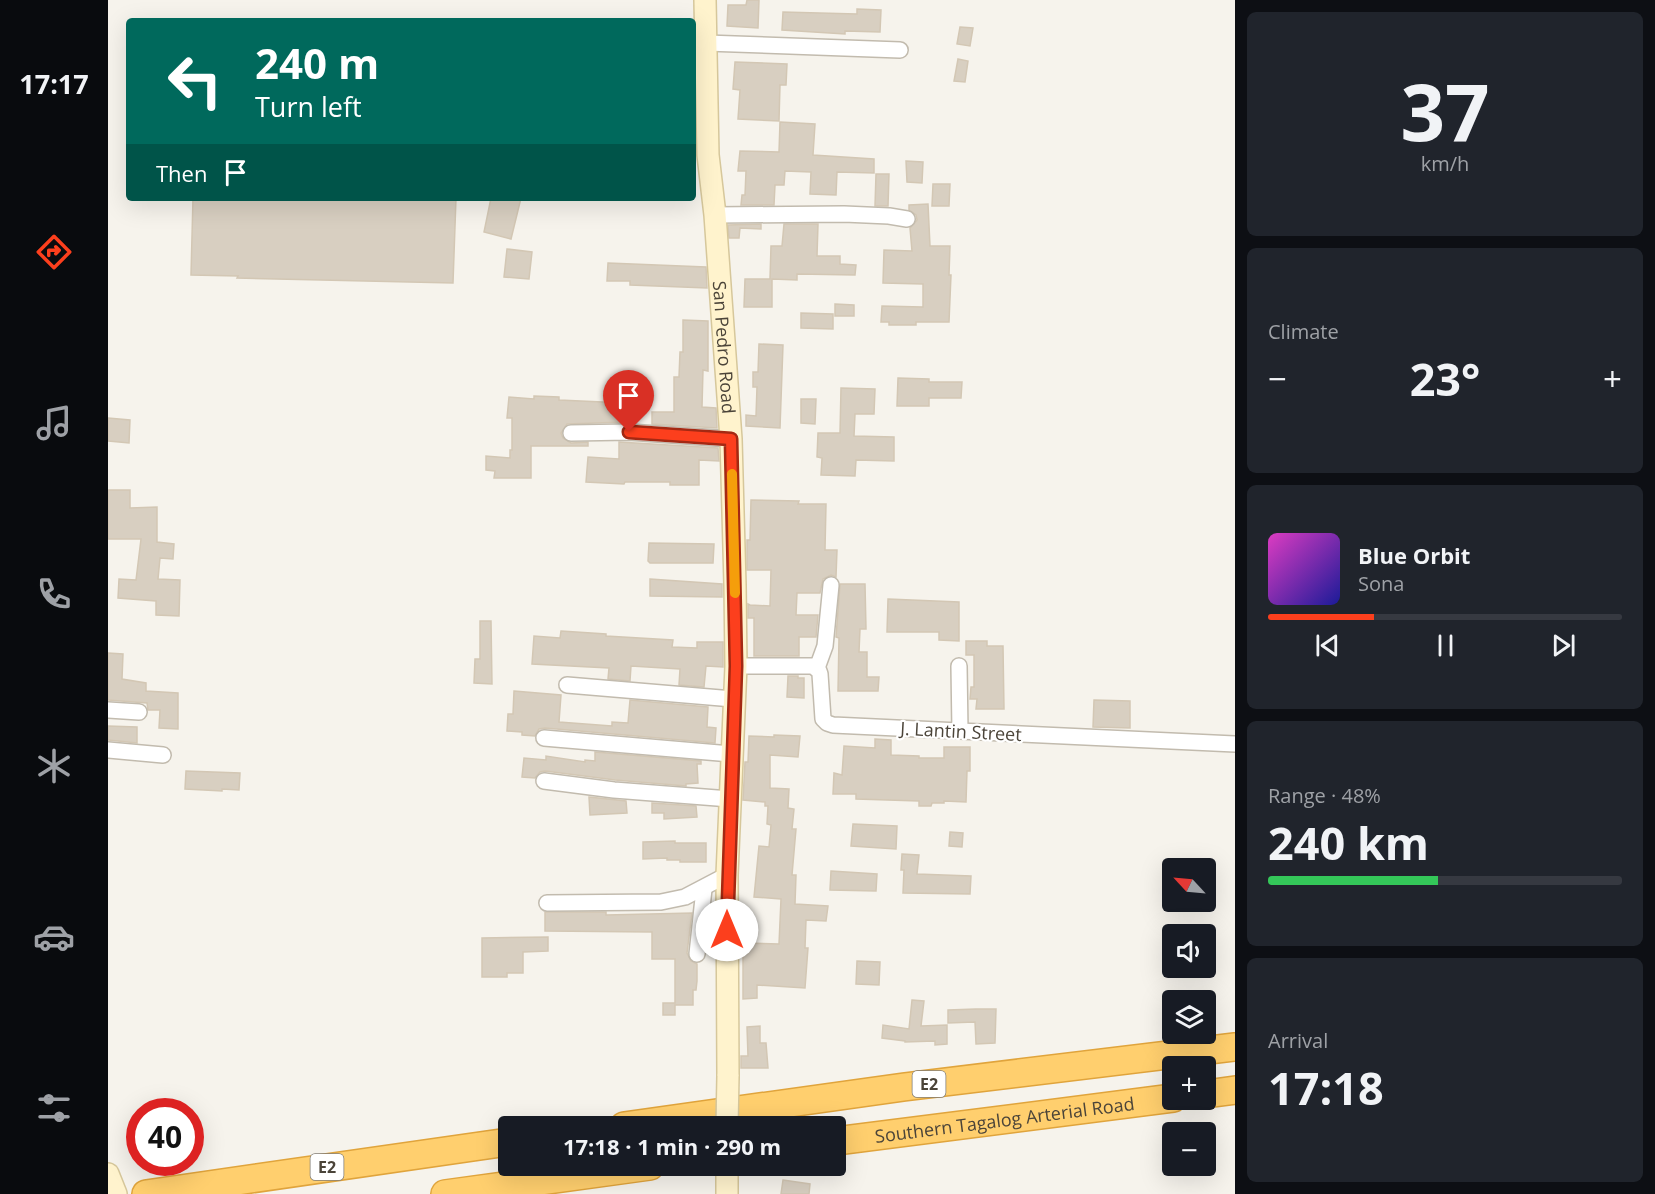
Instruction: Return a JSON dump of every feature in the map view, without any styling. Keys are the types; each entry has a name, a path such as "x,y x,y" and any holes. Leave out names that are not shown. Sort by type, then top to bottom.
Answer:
{"highway":[{"name":"E2","path":"696,1116 904,1087 1235,1047"},
{"path":"1216,1093 1235,1090"},
{"name":"Southern Tagalog Arterial Road","path":"846,1140 1162,1099"},
{"name":"E2","path":"146,1194 498,1143"},
{"path":"445,1194 577,1176"}],"street":[{"name":"San Pedro Road","path":"705,0 708,155 715,215 731,439 736,666 727,875 727,1116"},
{"path":"706,43 900,50"},
{"path":"715,215 853,214 907,219"},
{"path":"571,433 629,432 731,439"},
{"path":"736,666 810,665 817,668 825,646 831,585"},
{"path":"959,666 960,731"},
{"name":"J. Lantin Street","path":"817,668 820,674 823,719 827,723 1235,744"},
{"path":"567,685 734,699"},
{"path":"108,710 139,712"},
{"path":"544,738 731,754"},
{"path":"108,750 163,755"},
{"path":"544,781 614,790 730,799"},
{"path":"547,903 661,902 686,897 727,875"},
{"path":"697,954 704,889"},
{"path":"108,1174 116,1194"},
{"path":"727,1176 727,1194"}],"building":[{"path":"747,0 759,0 758,28 727,26 728,5 746,5"},
{"path":"857,9 881,10 880,32 845,31 845,34 782,30 783,12 857,14"},
{"path":"960,27 973,28 970,46 957,44"},
{"path":"958,59 968,61 965,82 954,81"},
{"path":"735,62 787,64 786,85 780,85 779,121 738,119 740,90 733,89"},
{"path":"780,122 815,124 813,155 874,159 874,173 837,172 836,195 810,194 811,172 785,171 784,185 775,185 774,205 741,205 742,195 745,195 746,171 738,171 740,151 779,152"},
{"path":"906,161 923,162 922,183 907,182"},
{"path":"876,174 889,174 888,206 875,206"},
{"path":"933,184 950,184 949,206 932,206"},
{"path":"193,201 456,201 453,283 191,275"},
{"path":"490,201 520,201 511,239 484,232"},
{"path":"928,204 930,246 950,246 949,322 889,325 889,322 881,322 882,306 923,307 923,284 883,283 884,250 912,251 910,228 917,220 916,215 909,210 909,205"},
{"path":"761,224 761,229 740,228 739,238 729,238 728,225"},
{"path":"784,224 818,224 817,256 840,256 840,264 856,265 855,275 797,274 797,280 772,279 772,307 744,307 745,279 770,279 771,246 782,246"},
{"path":"507,249 532,252 529,279 504,277"},
{"path":"608,263 706,267 707,288 630,285 630,281 607,281"},
{"path":"835,304 854,305 854,316 835,316"},
{"path":"801,313 833,314 833,329 801,328"},
{"path":"683,320 708,321 708,371 703,370 702,407 716,408 717,428 652,424 652,412 674,412 674,377 679,377 680,352 683,352"},
{"path":"759,344 783,345 780,428 746,426 746,415 756,416 757,387 753,387 753,372 758,372"},
{"path":"898,378 929,379 929,382 962,382 961,398 929,398 929,406 897,406"},
{"path":"841,388 875,389 874,414 855,414 854,436 894,437 894,461 856,460 855,476 821,475 822,458 817,457 818,433 840,433"},
{"path":"534,396 559,397 559,400 624,403 623,422 567,424 561,433 563,438 571,443 588,442 588,446 531,446 531,478 494,478 495,471 486,470 486,456 510,458 510,450 512,450 512,418 507,418 509,397 534,399"},
{"path":"801,399 816,399 815,424 801,423"},
{"path":"108,418 130,420 129,443 108,441"},
{"path":"619,442 718,448 719,461 699,460 699,485 670,485 670,482 625,482 624,484 586,482 588,457 619,459"},
{"path":"108,490 130,490 130,508 157,507 157,542 174,544 173,559 160,558 158,579 180,580 179,616 156,615 156,601 118,598 119,579 136,580 141,539 108,539"},
{"path":"751,500 826,504 825,550 837,550 836,577 831,575 823,579 820,593 797,593 796,615 818,615 816,637 799,637 799,656 754,656 754,618 748,618 748,604 770,606 771,570 747,570"},
{"path":"649,543 714,544 713,563 650,563 648,561"},
{"path":"650,579 722,584 722,597 650,596"},
{"path":"840,584 865,584 866,629 860,629 859,652 867,652 867,677 879,677 878,691 838,691 839,638 836,637"},
{"path":"888,599 959,602 959,641 939,640 939,632 887,632"},
{"path":"480,621 491,621 492,684 474,683 475,659 480,659"},
{"path":"561,631 673,640 672,647 697,648 697,642 723,642 723,667 706,666 704,687 679,685 680,669 631,666 630,681 608,679 609,668 532,664 534,636 560,638"},
{"path":"966,641 987,641 987,646 1003,646 1004,709 976,709 977,699 970,699 971,687 974,687 974,655 966,655"},
{"path":"108,653 123,654 122,679 146,683 146,691 178,693 178,729 159,728 160,710 148,710 147,703 108,700"},
{"path":"788,676 804,678 804,698 787,697"},
{"path":"514,691 561,695 559,722 612,726 612,722 628,723 630,700 708,707 707,727 716,728 715,743 545,728 539,729 535,736 522,735 522,732 507,731 508,714 513,714"},
{"path":"1094,700 1130,701 1130,728 1093,727"},
{"path":"108,726 137,727 137,743 108,740"},
{"path":"774,735 800,736 798,757 770,755 770,788 789,789 788,808 794,809 792,829 796,829 792,875 796,875 795,904 828,906 826,921 806,920 805,948 808,948 805,988 757,985 757,998 743,999 743,943 779,944 781,899 754,897 759,846 769,847 771,825 767,824 768,806 765,806 765,802 743,800 749,736 774,737"},
{"path":"875,739 891,740 891,755 919,756 919,758 944,758 944,747 970,747 966,802 944,801 944,803 932,803 931,806 919,806 919,801 856,799 856,794 833,794 834,773 842,775 844,746 875,748"},
{"path":"595,752 701,761 701,764 697,764 698,783 686,784 686,786 545,771 540,772 535,778 522,777 524,758 546,760 546,756 585,762 585,760 595,761"},
{"path":"186,771 240,773 239,790 185,789"},
{"path":"589,797 626,801 627,813 590,815"},
{"path":"652,803 696,806 697,817 664,819 664,813 652,813"},
{"path":"853,824 897,826 896,849 851,846"},
{"path":"950,832 963,833 962,847 949,846"},
{"path":"675,841 675,843 706,843 706,862 680,862 680,860 667,860 667,858 643,859 643,842"},
{"path":"902,854 919,855 917,874 971,876 970,894 903,893"},
{"path":"831,871 877,874 876,891 830,890"},
{"path":"545,912 606,912 606,915 692,913 687,953 691,961 697,964 693,1005 675,1005 675,1015 663,1015 663,1003 675,1003 675,959 652,959 652,932 545,931"},
{"path":"548,937 548,951 523,952 523,973 507,973 507,977 482,977 482,938"},
{"path":"857,961 880,962 879,985 856,984"},
{"path":"912,1000 924,1001 921,1026 947,1025 947,1044 935,1045 935,1041 905,1042 882,1038 883,1025 909,1029"},
{"path":"996,1009 995,1043 976,1044 975,1022 948,1023 948,1010"},
{"path":"760,1026 760,1043 766,1043 768,1068 741,1068 741,1056 748,1056 747,1027"},
{"path":"783,1180 810,1184 809,1194 781,1194"}],"slow traffic":[{"path":"732,474 735,593"}],"route":[{"path":"629,432 731,439 736,666 731,754 727,930"}]}
